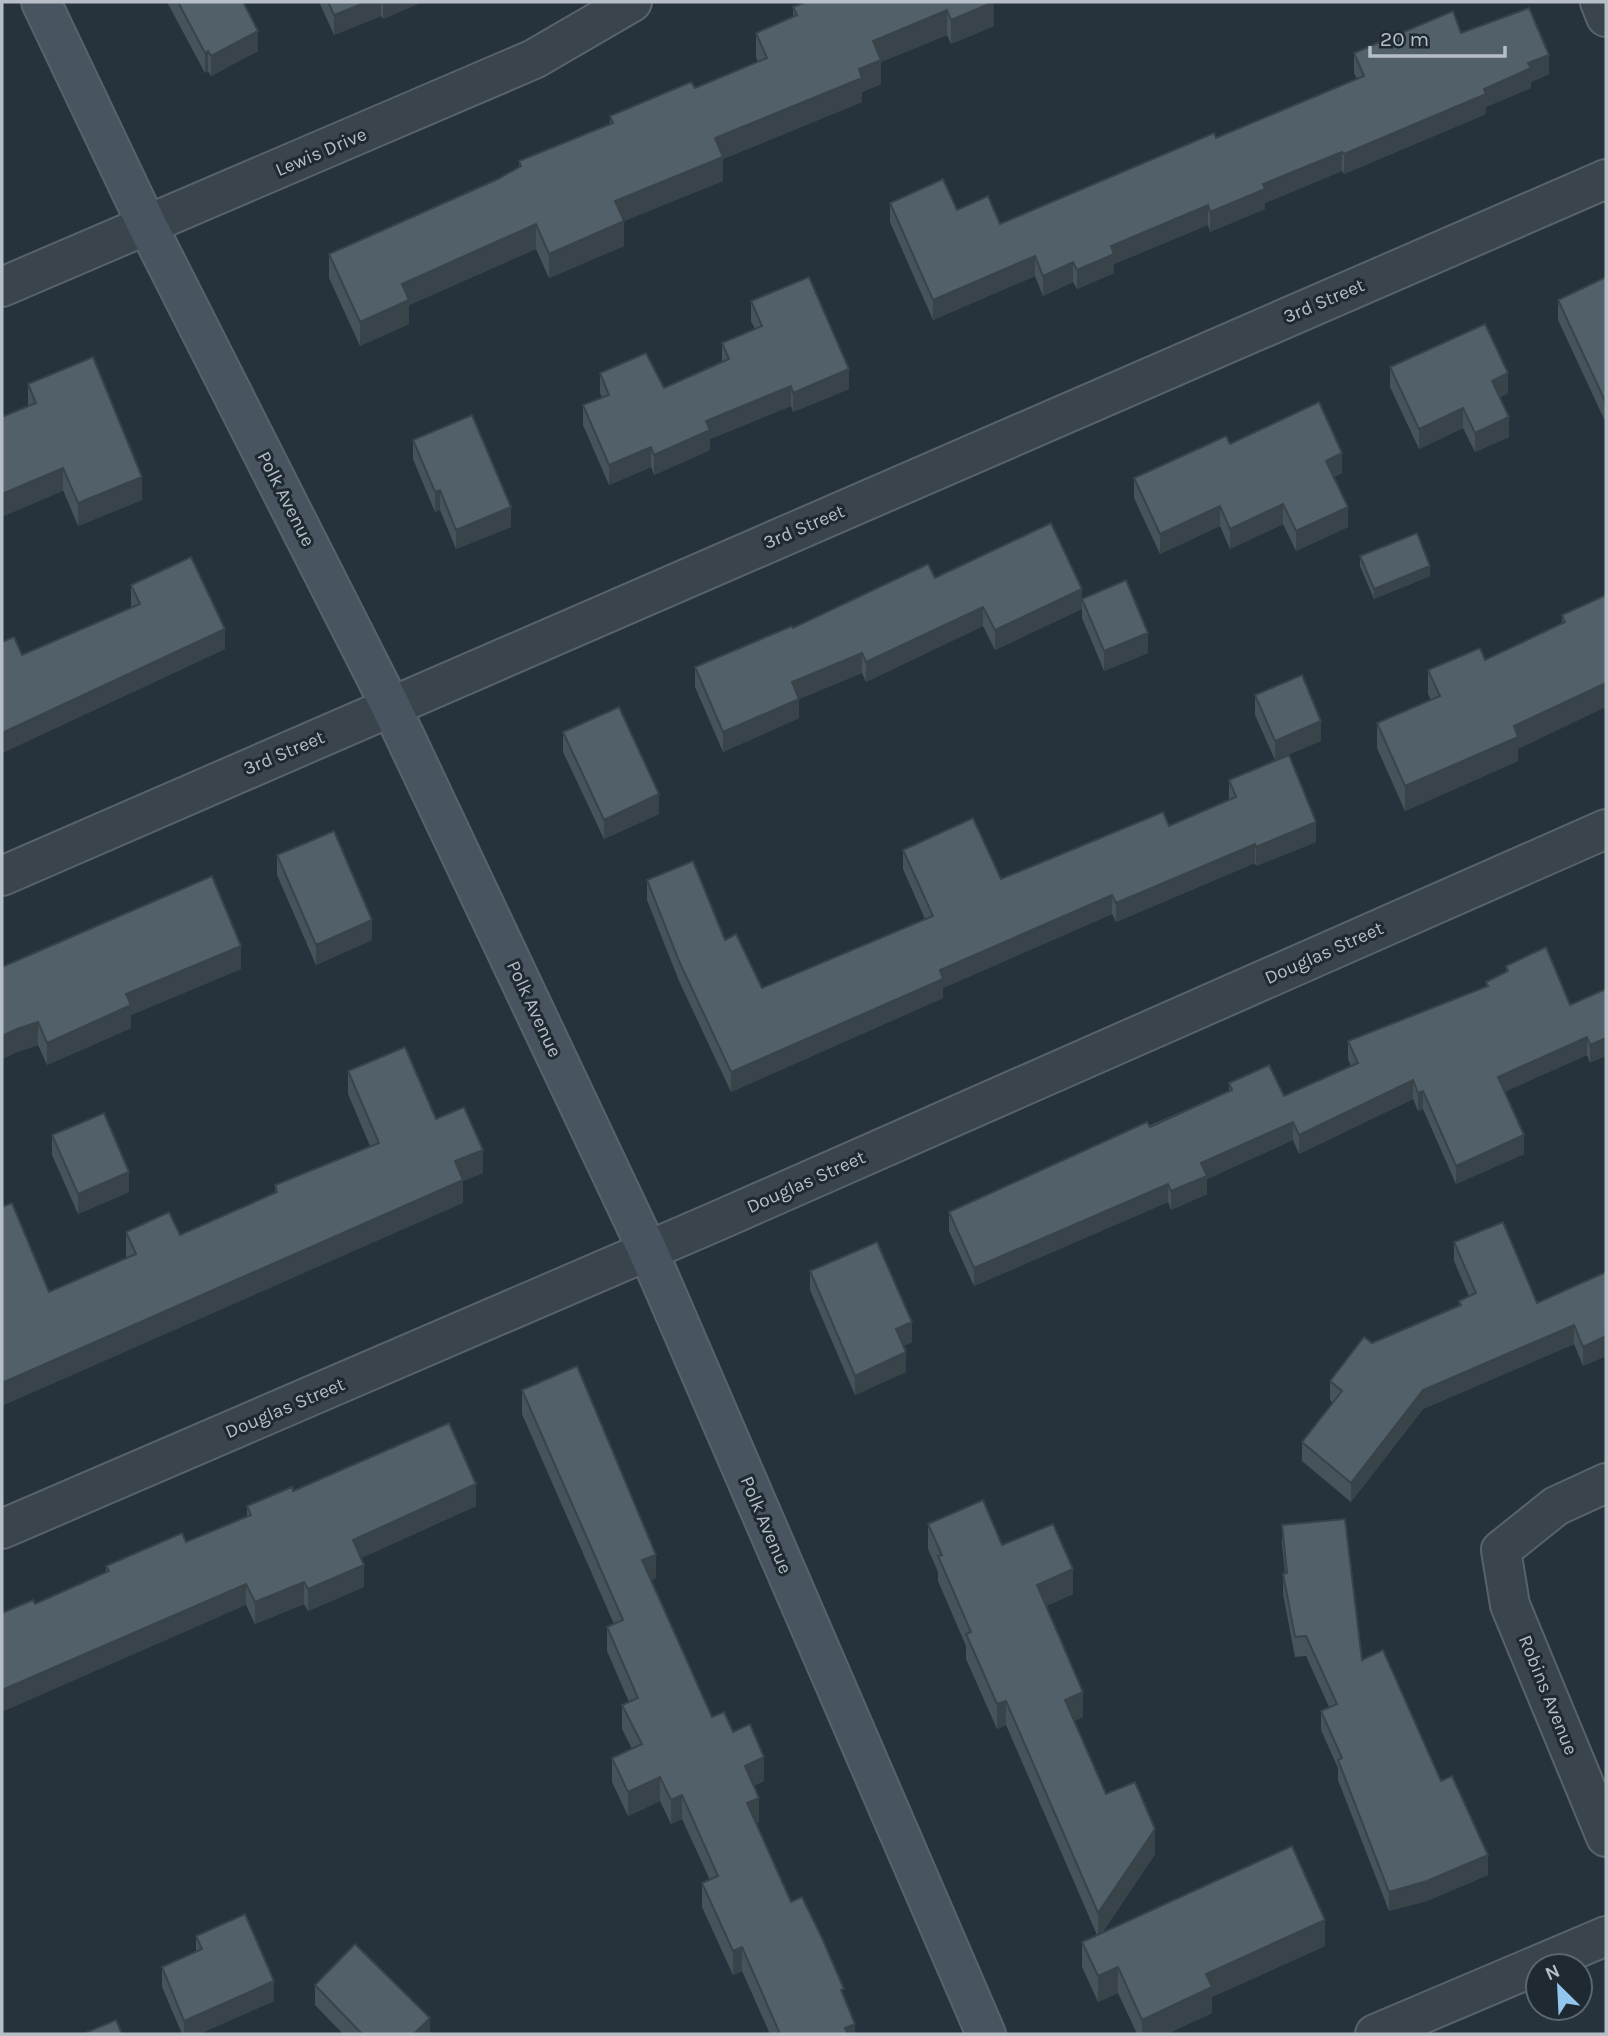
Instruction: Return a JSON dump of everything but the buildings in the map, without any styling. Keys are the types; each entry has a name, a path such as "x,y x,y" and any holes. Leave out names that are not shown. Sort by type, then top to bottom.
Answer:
{"street":[{"name":"Polk Avenue","path":"41,2 148,227 391,707 648,1251 986,2034"},
{"name":"Lewis Drive","path":"2,287 148,227 534,59 632,2"},
{"path":"1600,2 1606,17"},
{"name":"3rd Street","path":"2,876 1606,179"},
{"name":"Douglas Street","path":"2,1529 648,1251 1606,829"},
{"name":"Robins Avenue","path":"1606,1483 1556,1506 1501,1550 1510,1605 1606,1837"},
{"path":"1375,2034 1606,1936"}]}
